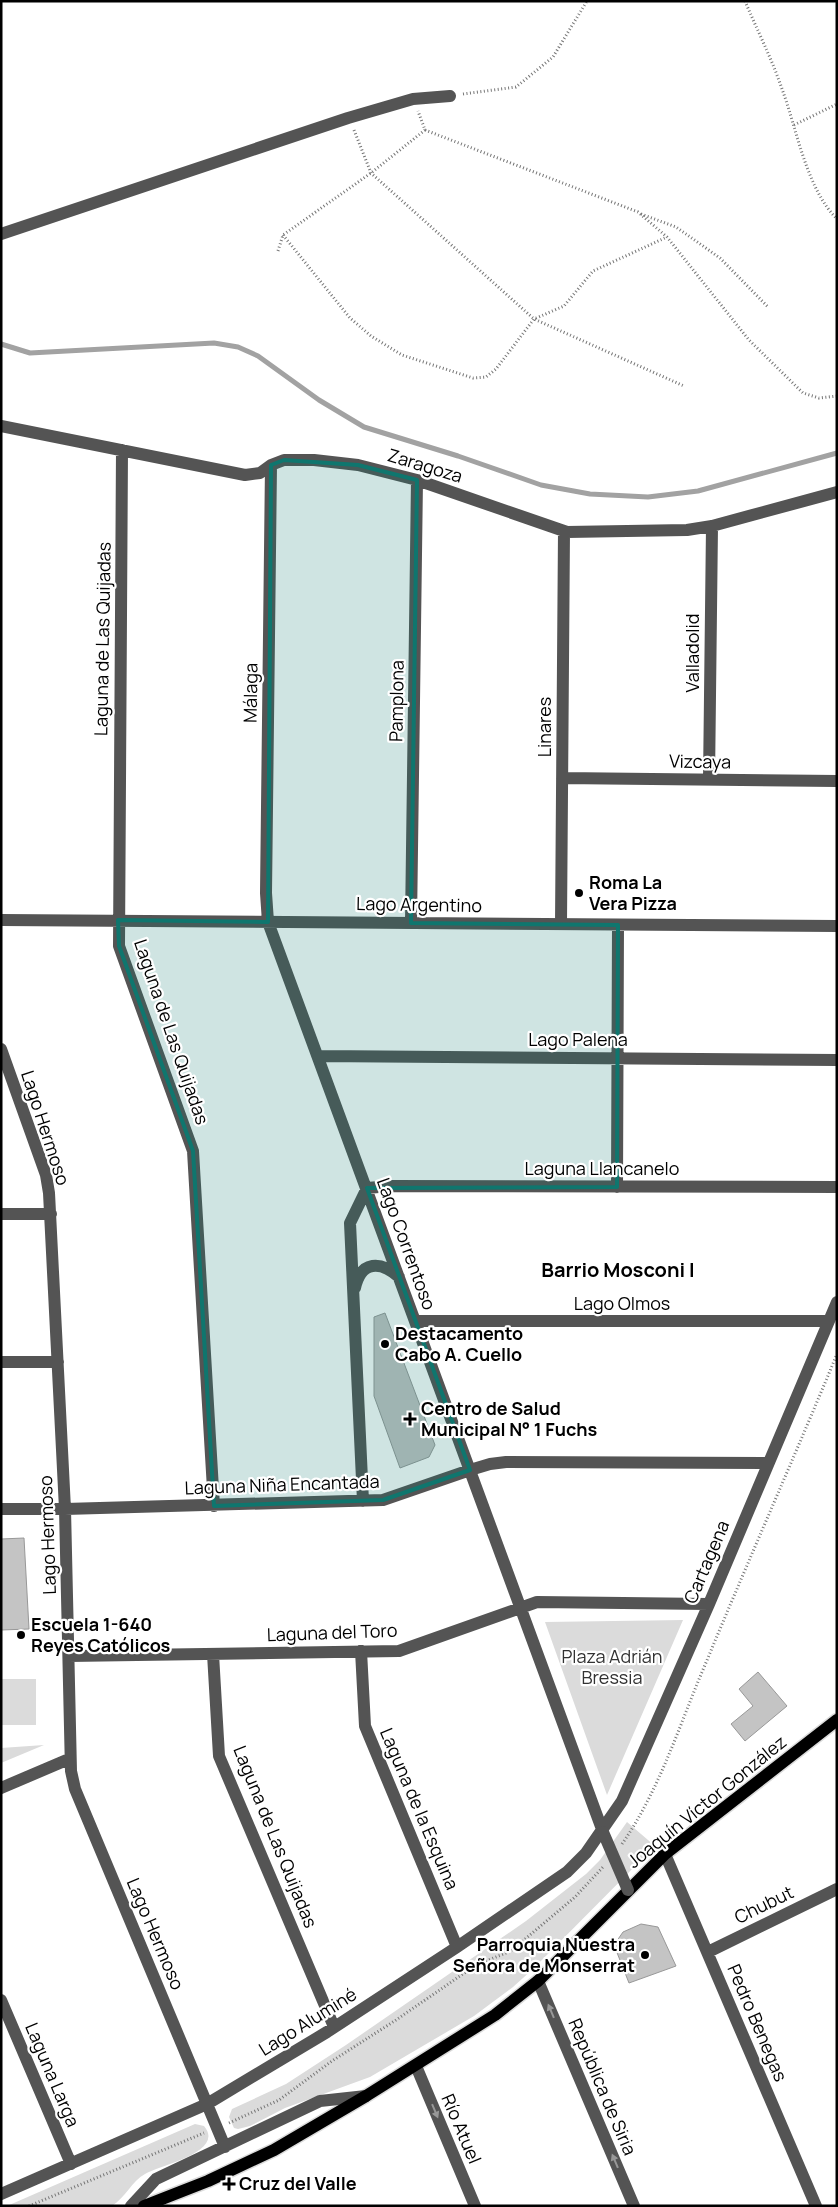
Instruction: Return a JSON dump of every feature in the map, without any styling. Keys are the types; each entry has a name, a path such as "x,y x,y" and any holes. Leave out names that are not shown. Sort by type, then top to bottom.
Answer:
{"main road":[{"name":"Joaquín Víctor González","path":"144,2206 208,2181 266,2154 416,2066 495,2015 538,1981 665,1854 837,1720"}],"street":[{"path":"1,234 348,118 413,100 450,96"},
{"name":"Zaragoza","path":"1,426 244,474 260,473 271,465 284,460 299,459 329,461 387,471 564,531 678,530 712,526 837,492"},
{"name":"Laguna de Las Quijadas","path":"122,450 119,946 193,1151 214,1506"},
{"name":"Málaga","path":"268,922 266,893 271,465"},
{"name":"Pamplona","path":"411,923 417,480"},
{"name":"Valladolid","path":"710,780 712,526"},
{"name":"Linares","path":"561,924 564,531"},
{"name":"Vizcaya","path":"562,778 837,781"},
{"name":"Lago Argentino","path":"1,920 837,926"},
{"name":"Lago Correntoso","path":"268,922 400,1277 519,1608 603,1832 628,1890"},
{"path":"617,1187 618,925"},
{"name":"Lago Hermoso","path":"1,1050 4,1064 46,1175 51,1214 69,1656 69,1759 75,1790 225,2147"},
{"name":"Lago Palena","path":"318,1056 837,1060"},
{"name":"Laguna Llancanelo","path":"367,1188 391,1186 837,1187"},
{"path":"362,1501 350,1223 367,1188"},
{"path":"1,1214 51,1214"},
{"path":"353,1300 360,1275 371,1266 381,1266 400,1277"},
{"name":"Cartagena","path":"603,1832 622,1801 709,1604 837,1302"},
{"name":"Lago Olmos","path":"416,1321 828,1321"},
{"path":"1,1362 58,1362"},
{"name":"Laguna Niña Encantada","path":"1,1509 214,1506 383,1500 470,1470 490,1464 506,1462 768,1463"},
{"name":"Laguna del Toro","path":"69,1656 399,1651 537,1602 709,1604"},
{"name":"Laguna de la Esquina","path":"360,1651 365,1726 457,1947"},
{"name":"Laguna de Las Quijadas","path":"213,1654 219,1756 334,2027"},
{"path":"1,1788 69,1759"},
{"name":"Lago Aluminé","path":"1,2194 207,2104 334,2027 568,1872 603,1832"},
{"name":"Pedro Benegas","path":"665,1854 816,2206"},
{"name":"Chubut","path":"708,1952 837,1889"},
{"name":"República de Siria","path":"538,1981 634,2206"},
{"name":"Laguna Larga","path":"1,2000 6,2026 71,2164"},
{"name":"Río Atuel","path":"416,2066 475,2206"},
{"name":"Joaquín Víctor González","path":"131,2206 156,2179 320,2101 366,2096"}],"path":[{"path":"450,96 516,87 553,57 587,1"},
{"path":"744,1 782,88 810,173 820,194 837,219"},
{"path":"413,100 425,130 676,227 720,258 768,307"},
{"path":"794,125 837,104"},
{"path":"348,118 372,172 534,319 684,386"},
{"path":"278,251 283,235 372,172 425,130"},
{"path":"638,212 667,237 749,340 803,393 819,398 837,396"},
{"path":"283,235 350,318 371,336 402,355 473,378 486,377 496,369 534,319 564,306 593,270 667,237"},
{"path":"618,1849 643,1811 661,1775 704,1667 837,1354"},
{"path":"29,2206 217,2128 279,2100 332,2061 476,1965 511,1951 575,1897 608,1862"}],"highlighted area":[{"path":"284,460 358,465 417,480 411,923 618,925 617,1187 367,1188 470,1470 383,1500 214,1506 193,1151 119,946 118,920 268,922 271,465"}],"green space":[{"name":"Plaza Adrián Bressia","path":"683,1620 607,1795 545,1622"},
{"path":"1,1679 36,1679 36,1725 1,1725"},
{"path":"44,1745 1,1763 1,1748"},
{"path":"627,1822 655,1846 513,1987 474,2016 370,2077 285,2108 250,2126 234,2128 229,2117 232,2109 286,2084 526,1921 586,1874 600,1860"},
{"path":"195,2124 204,2126 208,2135 206,2143 199,2150 140,2177 121,2199 112,2206 7,2206"}],"building":[{"path":"385,1313 435,1445 429,1457 400,1468 374,1396 374,1317"},
{"path":"24,1538 29,1629 1,1630 1,1539"},
{"path":"758,1672 787,1706 745,1741 731,1724 753,1706 739,1689"},
{"name":"Parroquia Nuestra Señora de Monserrat","path":"641,1924 658,1927 676,1966 629,1983 614,1945 623,1932"}],"waterway":[{"path":"1,344 30,353 214,343 238,347 258,356 319,400 364,427 458,456 541,485 590,494 648,497 698,491 837,453"}],"place":[{"name":"Roma La Vera Pizza","path":"579,893"},
{"name":"Destacamento Cabo A. Cuello","path":"385,1344"},
{"name":"Centro de Salud Municipal N° 1 Fuchs","path":"410,1419"},
{"name":"Escuela 1-640 Reyes Católicos","path":"21,1635"},
{"name":"Parroquia Nuestra Señora de Monserrat","path":"645,1955"},
{"name":"Cruz del Valle","path":"229,2184"}],"district":[{"name":"Barrio Mosconi I","path":"618,1270"}]}
